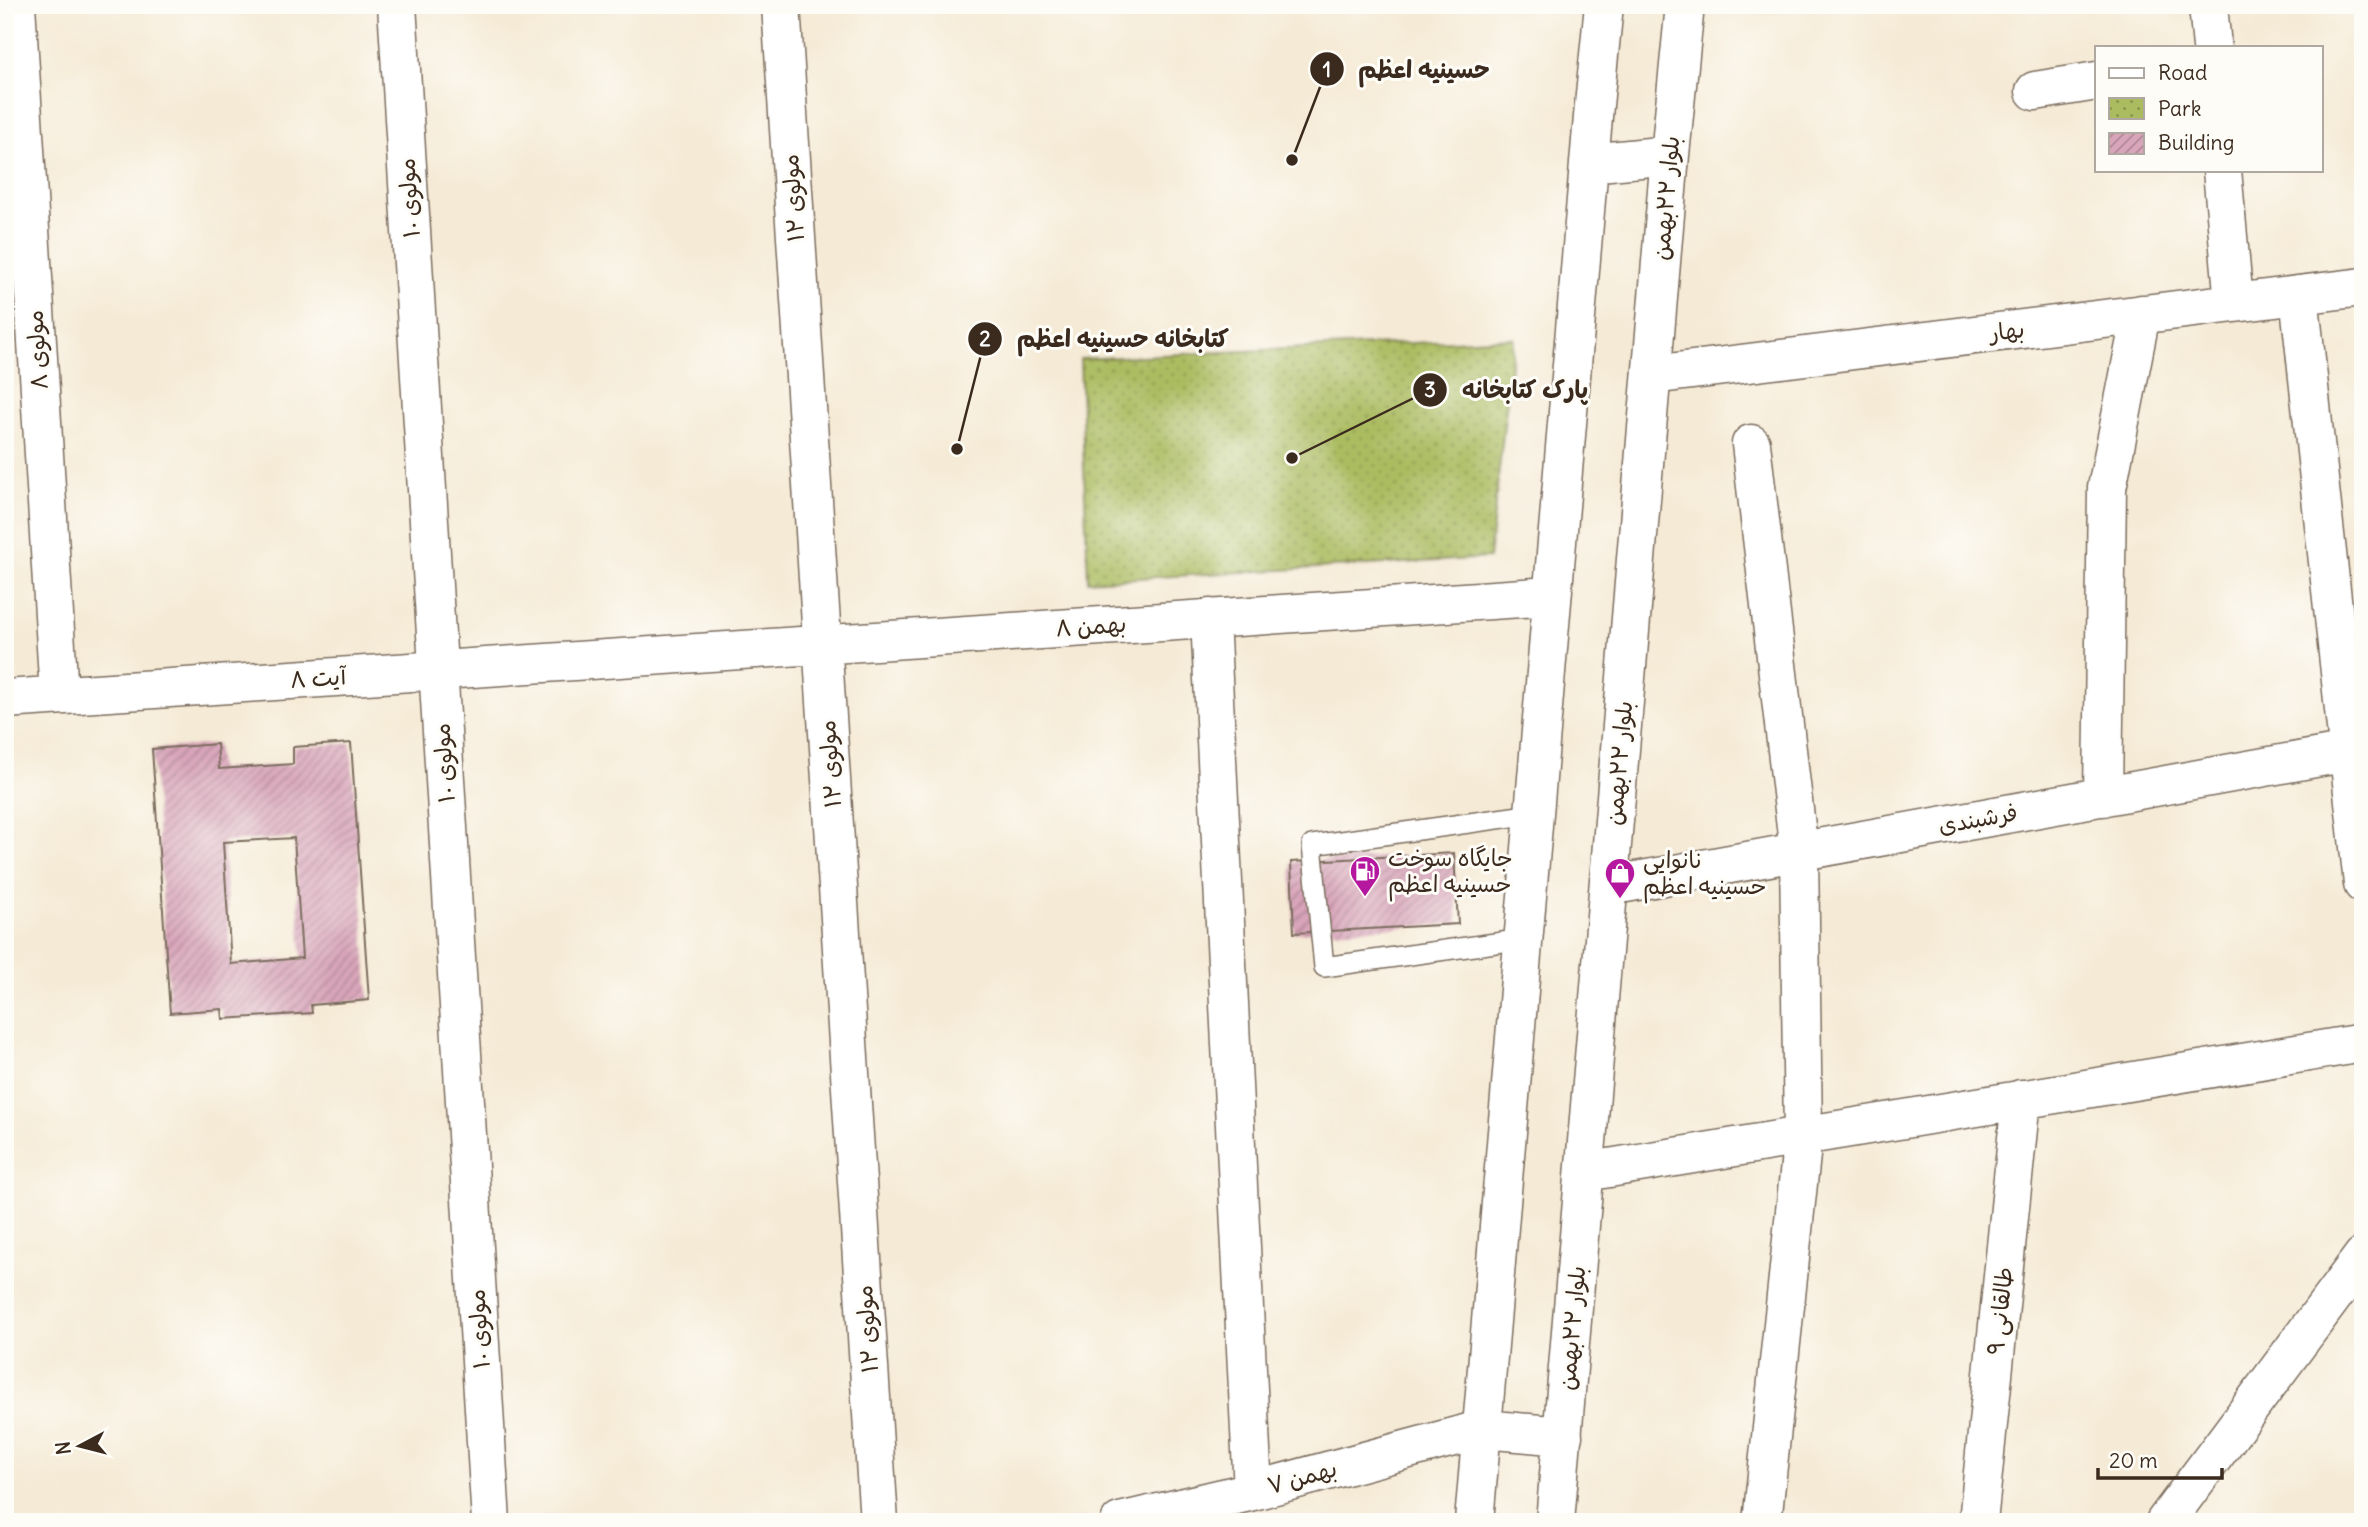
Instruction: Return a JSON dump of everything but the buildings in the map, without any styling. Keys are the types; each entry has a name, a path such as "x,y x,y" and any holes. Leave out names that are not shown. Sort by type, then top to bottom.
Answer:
{"street":[{"name":"مولوی ۸","path":"16,5 59,695"},
{"name":"مولوی ۱۰","path":"397,5 491,1522"},
{"name":"مولوی ۱۲","path":"781,5 879,1522"},
{"path":"1474,1522 1604,5"},
{"name":"بلوار ۲۲بهمن","path":"1555,1522 1670,155 1685,5"},
{"path":"2208,5 2212,46"},
{"path":"2035,91 2095,82"},
{"path":"1589,163 1670,155"},
{"path":"2222,172 2234,303"},
{"name":"بهار","path":"1652,375 2363,287"},
{"path":"2299,295 2363,884"},
{"path":"2103,797 2107,488 2141,314"},
{"path":"1751,443 1799,852 1802,1136 1762,1522"},
{"name":"بهمن ۸","path":"631,657 1552,596"},
{"path":"1210,618 1252,1491"},
{"name":"آیت ۸","path":"5,699 631,657"},
{"name":"فرشبندی","path":"1609,886 2348,752"},
{"path":"1585,1172 2363,1043"},
{"name":"طالقانی ۹","path":"1978,1522 2021,1099"},
{"path":"2165,1522 2363,1256"},
{"path":"1483,1429 1563,1436"},
{"name":"بهمن ۷","path":"1120,1522 1252,1491 1483,1429"}],"lane":[{"path":"1524,939 1324,967 1312,845 1534,814"}],"green space":[{"path":"1514,338 1489,558 1088,581 1080,359"}],"place":[{"name":"حسینیه اعظم","path":"1292,160"},
{"name":"کتابخانه حسینیه اعظم","path":"957,449"},
{"name":"پارک کتابخانه","path":"1292,458"},
{"name":"جایگاه سوخت حسینیه اعظم","path":"1365,898"},
{"name":"نانوایی حسینیه اعظم","path":"1620,900"}]}
